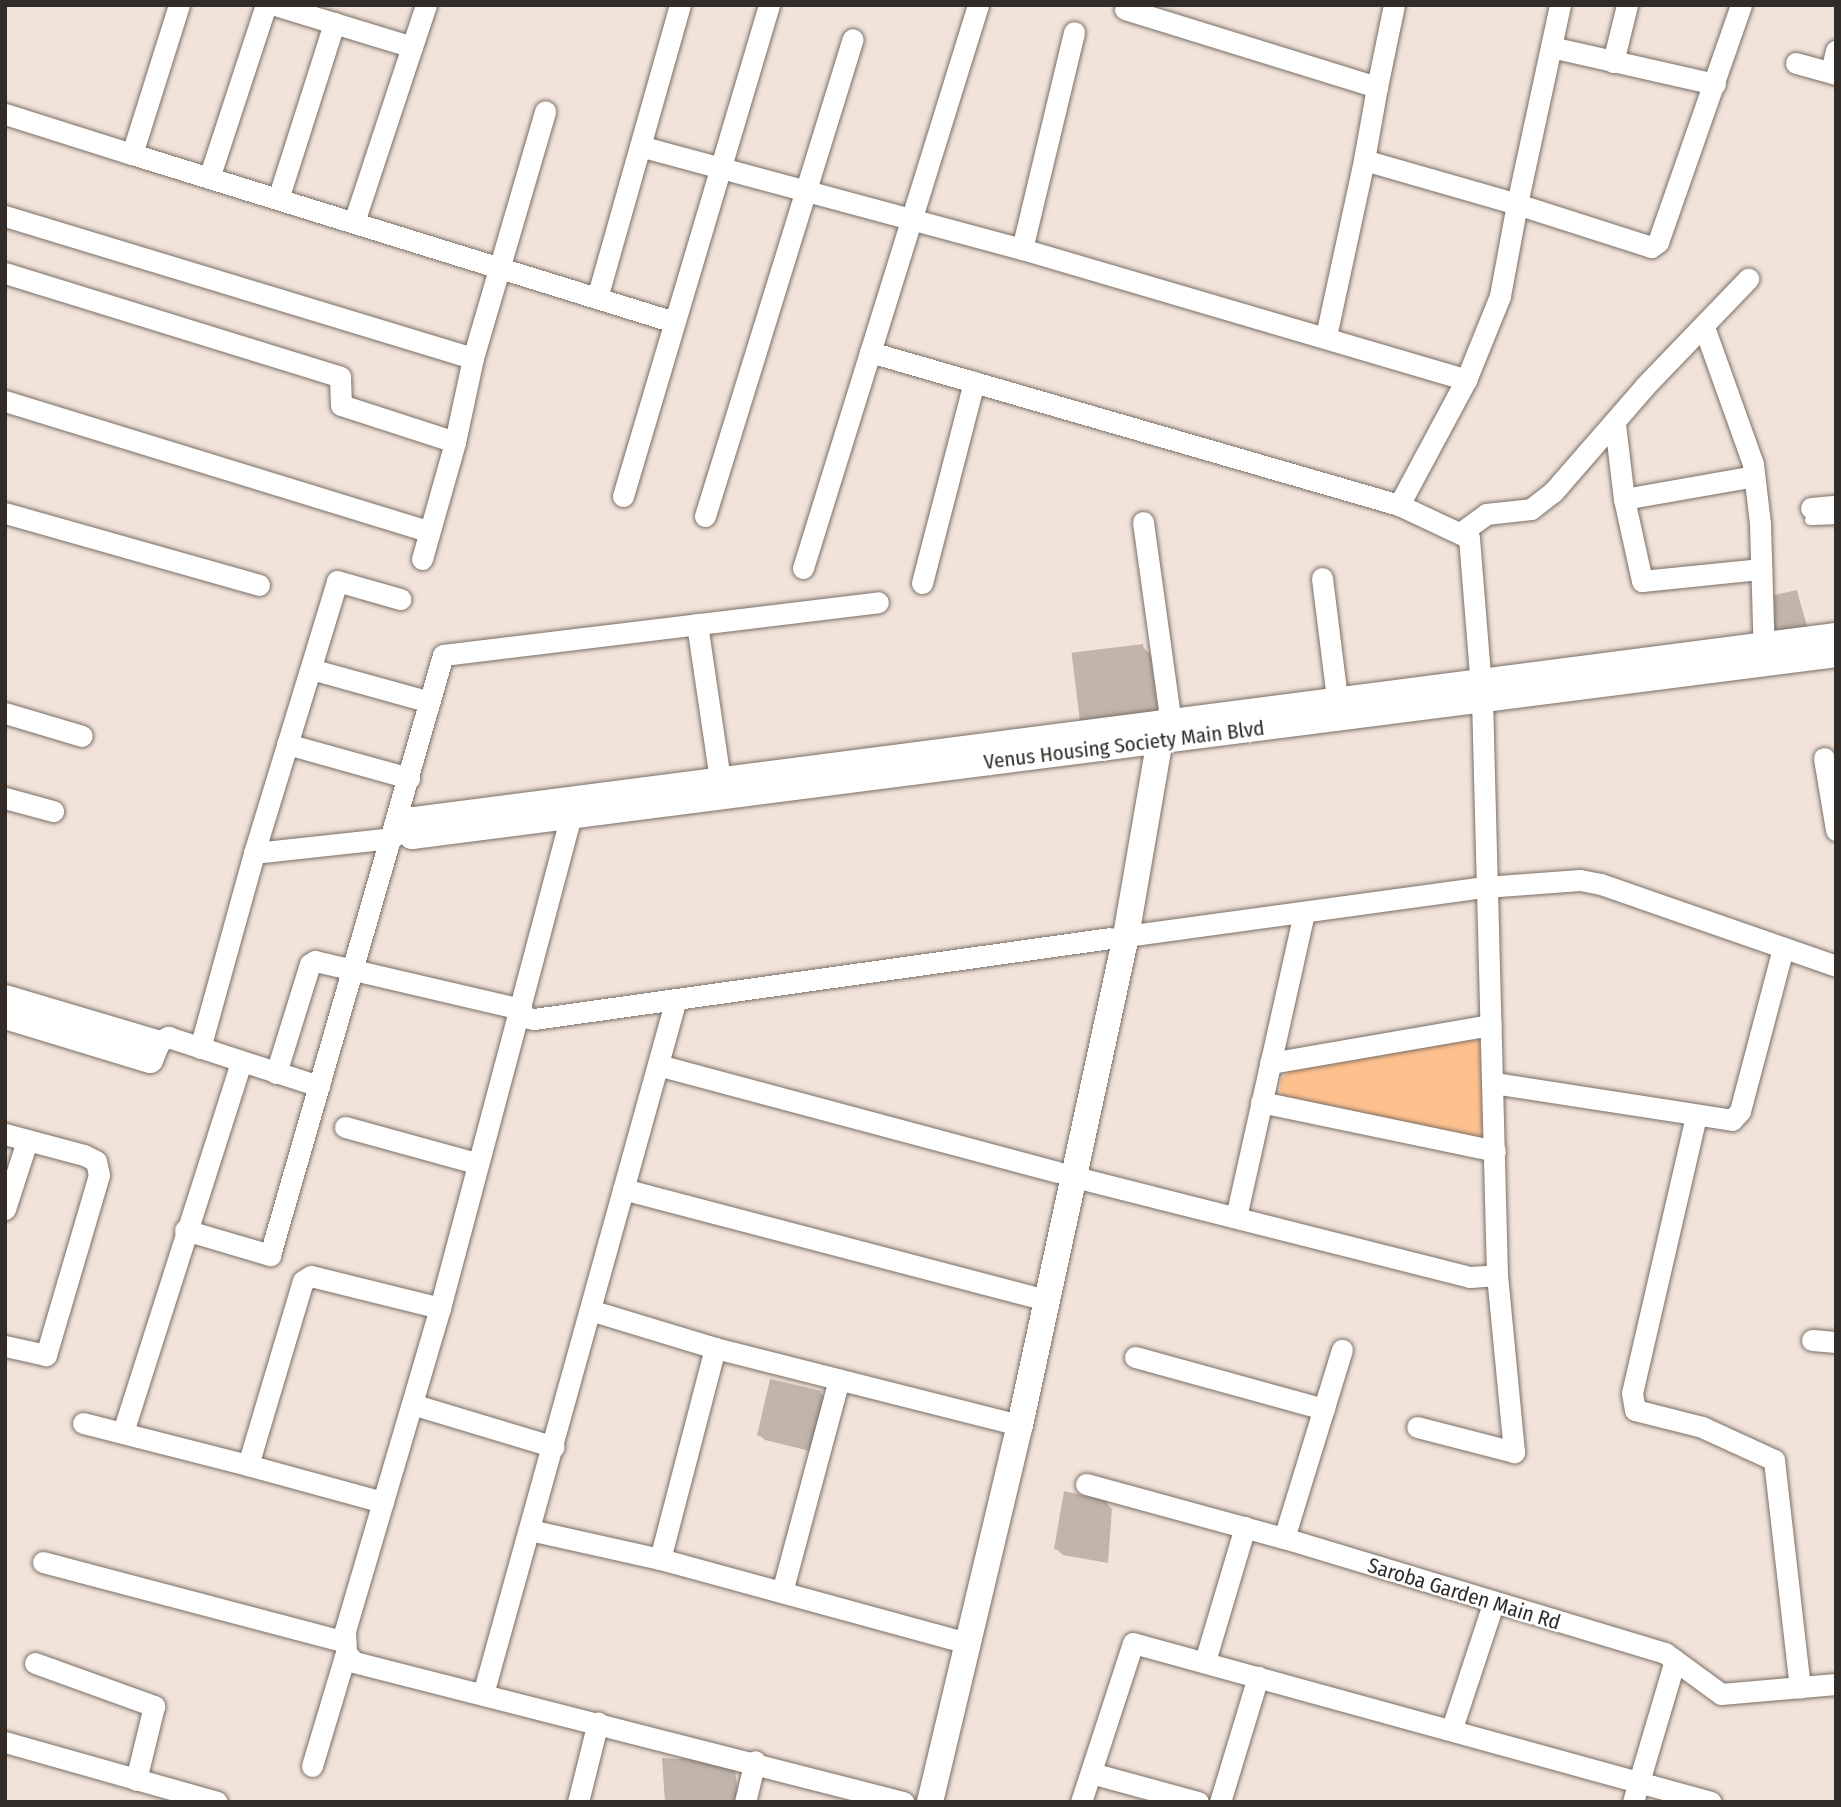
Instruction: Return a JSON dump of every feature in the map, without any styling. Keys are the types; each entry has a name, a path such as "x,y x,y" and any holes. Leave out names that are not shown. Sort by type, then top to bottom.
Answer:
{"street":[{"path":"132,154 179,5"},
{"path":"209,177 266,5"},
{"path":"275,5 412,47"},
{"path":"354,222 426,5"},
{"path":"597,298 680,5"},
{"path":"623,496 769,5"},
{"path":"803,568 978,5"},
{"path":"1326,336 1394,5"},
{"path":"1399,505 1466,380 1500,296 1560,5"},
{"path":"1613,62 1627,5"},
{"path":"1364,160 1517,204 1651,247 1658,242 1741,5"},
{"path":"1125,9 1377,87"},
{"path":"278,199 334,23"},
{"path":"1023,249 1074,32"},
{"path":"705,516 808,194 853,39"},
{"path":"1551,47 1715,84"},
{"path":"1796,63 1833,73 1836,51"},
{"path":"422,559 427,531 455,442 473,358 545,111"},
{"path":"5,114 674,322"},
{"path":"640,146 911,222 1023,249 1326,336 1466,380"},
{"path":"5,216 473,358"},
{"path":"5,273 340,377 341,405 455,442"},
{"path":"1463,531 1486,514 1531,509 1553,492 1748,279"},
{"path":"1704,327 1737,413 1754,476 1761,569 1763,655"},
{"path":"870,352 1399,505 1463,531 1469,538 1481,690 1485,887 1494,1083 1497,1275 1514,1452 1417,1427"},
{"path":"922,583 974,382"},
{"path":"5,401 427,531"},
{"path":"1615,424 1624,499 1642,581 1761,569"},
{"path":"1624,499 1754,476"},
{"path":"1811,514 1836,506"},
{"path":"5,513 260,585"},
{"path":"916,1802 961,1642 1013,1424 1118,937 1157,733 1143,522"},
{"path":"1322,578 1338,710"},
{"path":"200,1048 254,853 337,582 400,599"},
{"path":"185,1230 270,1255 353,968 406,831 409,778 443,655 878,603"},
{"path":"697,624 720,786"},
{"name":"Venus Housing Society Main Blvd","path":"1763,655 1836,636"},
{"name":"Venus Housing Society Main Blvd","path":"406,831 720,786 1763,655 1836,654"},
{"path":"310,669 430,702"},
{"path":"5,713 82,736"},
{"path":"288,744 409,778"},
{"path":"1824,758 1836,830"},
{"path":"5,797 52,811"},
{"path":"312,1766 383,1502 440,1308 476,1163 520,1013 574,805"},
{"path":"254,853 406,831"},
{"path":"276,1073 310,964 353,968 534,1019 1485,887 1580,880 1601,884 1836,966"},
{"path":"1236,1217 1304,912"},
{"path":"1494,1083 1732,1120 1740,1111 1783,948"},
{"path":"5,998 157,1043"},
{"path":"483,1694 555,1447 676,999"},
{"path":"5,1016 150,1059 157,1043 168,1037 319,1086"},
{"path":"1270,1063 1491,1025"},
{"path":"123,1432 185,1230 241,1062"},
{"path":"658,1065 1065,1174 1470,1277 1497,1275"},
{"path":"1261,1102 1495,1151"},
{"path":"1696,1116 1632,1393 1635,1410 1702,1427 1774,1460 1800,1688"},
{"path":"345,1127 476,1163"},
{"path":"5,1134 84,1155 96,1161 99,1174 46,1356 6,1349"},
{"path":"5,1209 27,1141"},
{"path":"623,1189 1039,1297"},
{"path":"248,1465 303,1281 311,1276 440,1308"},
{"path":"590,1310 715,1348 1013,1424"},
{"path":"1812,1340 1836,1342"},
{"path":"660,1559 715,1348"},
{"path":"1284,1538 1342,1350"},
{"path":"1135,1357 1324,1409"},
{"path":"782,1592 839,1380"},
{"path":"412,1405 555,1447"},
{"path":"83,1423 383,1502"},
{"name":"Saroba Garden Main Rd","path":"1086,1484 1284,1538 1493,1604 1665,1653 1721,1694 1836,1684"},
{"path":"1205,1661 1245,1527"},
{"path":"530,1530 660,1559 961,1642"},
{"path":"43,1562 345,1647 354,1662 755,1760 903,1802"},
{"path":"1452,1728 1493,1604"},
{"path":"930,1802 961,1642"},
{"path":"1081,1802 1133,1643 1640,1779 1711,1802"},
{"path":"1633,1802 1675,1660"},
{"path":"35,1663 154,1706 142,1788"},
{"path":"1220,1802 1258,1676"},
{"path":"578,1802 598,1722"},
{"path":"5,1742 142,1788 217,1802"},
{"path":"745,1802 755,1760"},
{"path":"1091,1773 1198,1802"}],"lane":[{"path":"1811,514 1836,519"}],"shaded area":[{"path":"1480,1039 1484,1139 1283,1100 1281,1079 1293,1067"}],"building":[{"path":"1797,590 1806,628 1767,638 1770,596"},
{"path":"1143,644 1152,719 1081,728 1072,653"},
{"path":"770,1379 822,1391 809,1447 757,1436"},
{"path":"1064,1491 1107,1501 1103,1558 1054,1549"},
{"path":"662,1758 729,1761 735,1801 665,1802"}]}
